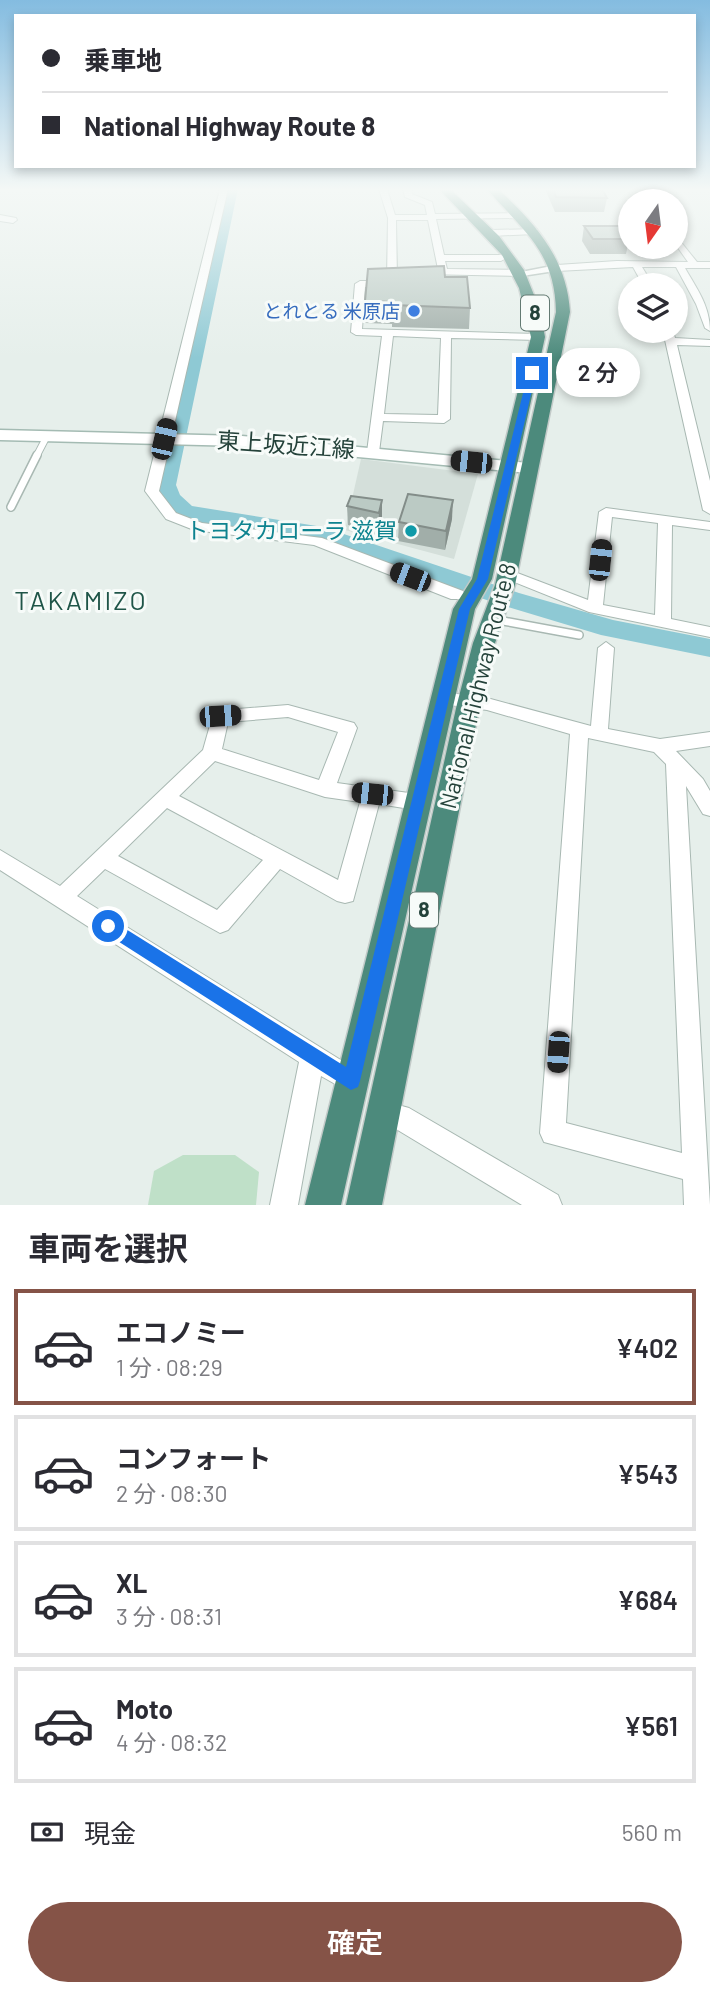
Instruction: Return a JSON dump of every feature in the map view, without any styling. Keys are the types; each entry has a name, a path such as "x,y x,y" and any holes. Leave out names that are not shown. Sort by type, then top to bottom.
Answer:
{"highway":[{"name":"National Highway Route 8","path":"364,1205 456,700 479,610 482,579 538,337 534,311 522,273 500,245"},
{"name":"National Highway Route 8","path":"479,610 506,579 563,312 563,289 556,268 542,245"},
{"name":"National Highway Route 8","path":"323,1205 416,802 456,700"}],"main road":[{"name":"東上坂近江線","path":"0,435 172,439 373,452 528,468"}],"street":[{"path":"212,245 172,439 152,491 171,516 199,527 317,541 479,610"},
{"path":"393,245 393,272 390,284 360,284 356,332 538,337"},
{"path":"439,245 443,273"},
{"path":"688,256 694,264"},
{"path":"441,258 501,258"},
{"path":"393,272 522,273 556,268 636,264 710,265"},
{"path":"636,264 641,273"},
{"path":"679,265 701,304 710,328"},
{"path":"373,452 388,333"},
{"path":"377,417 444,419 446,335"},
{"path":"688,339 710,343"},
{"path":"671,343 693,446 706,483 710,510"},
{"path":"693,446 710,447"},
{"path":"595,608 606,512 710,526"},
{"path":"663,624 665,520"},
{"path":"506,579 595,608 710,632"},
{"path":"606,648 589,732 553,1133 695,1169"},
{"path":"456,700 667,753 696,784 710,808"},
{"path":"62,897 212,753 220,716 288,710 348,728 325,789"},
{"path":"667,753 710,739"},
{"path":"212,753 325,789 416,802"},
{"path":"667,753 698,1205"},
{"path":"165,798 345,894 372,794"},
{"path":"103,858 220,923 277,858"},
{"path":"0,859 312,1056 326,1062 351,1081"},
{"path":"284,1205 312,1056"},
{"path":"380,1112 400,1117 548,1205"}],"lane":[{"path":"11,507 47,436"},
{"path":"479,610 579,635"}],"shaded area":[{"path":"361,459 478,474 454,559 345,530"}],"green space":[{"path":"183,1155 235,1155 259,1172 256,1205 148,1205 154,1171"}],"building":[{"path":"444,266 445,277 467,277 470,308 393,305 393,302 365,301 368,269"},
{"path":"408,494 453,500 446,531 399,522"},
{"path":"351,496 382,500 379,513 347,506"}],"waterway":[{"path":"218,245 165,485 170,498 184,511 209,518 315,532 510,599 611,629 710,648"}],"place":[{"name":"とれとる 米原店","path":"414,311"},
{"name":"トヨタカローラ 滋賀","path":"411,531"}],"district":[{"name":"TAKAMIZO","path":"81,601"}],"route":[{"path":"108,926 312,1056 326,1062 351,1081 464,609 482,579 532,373"}]}
